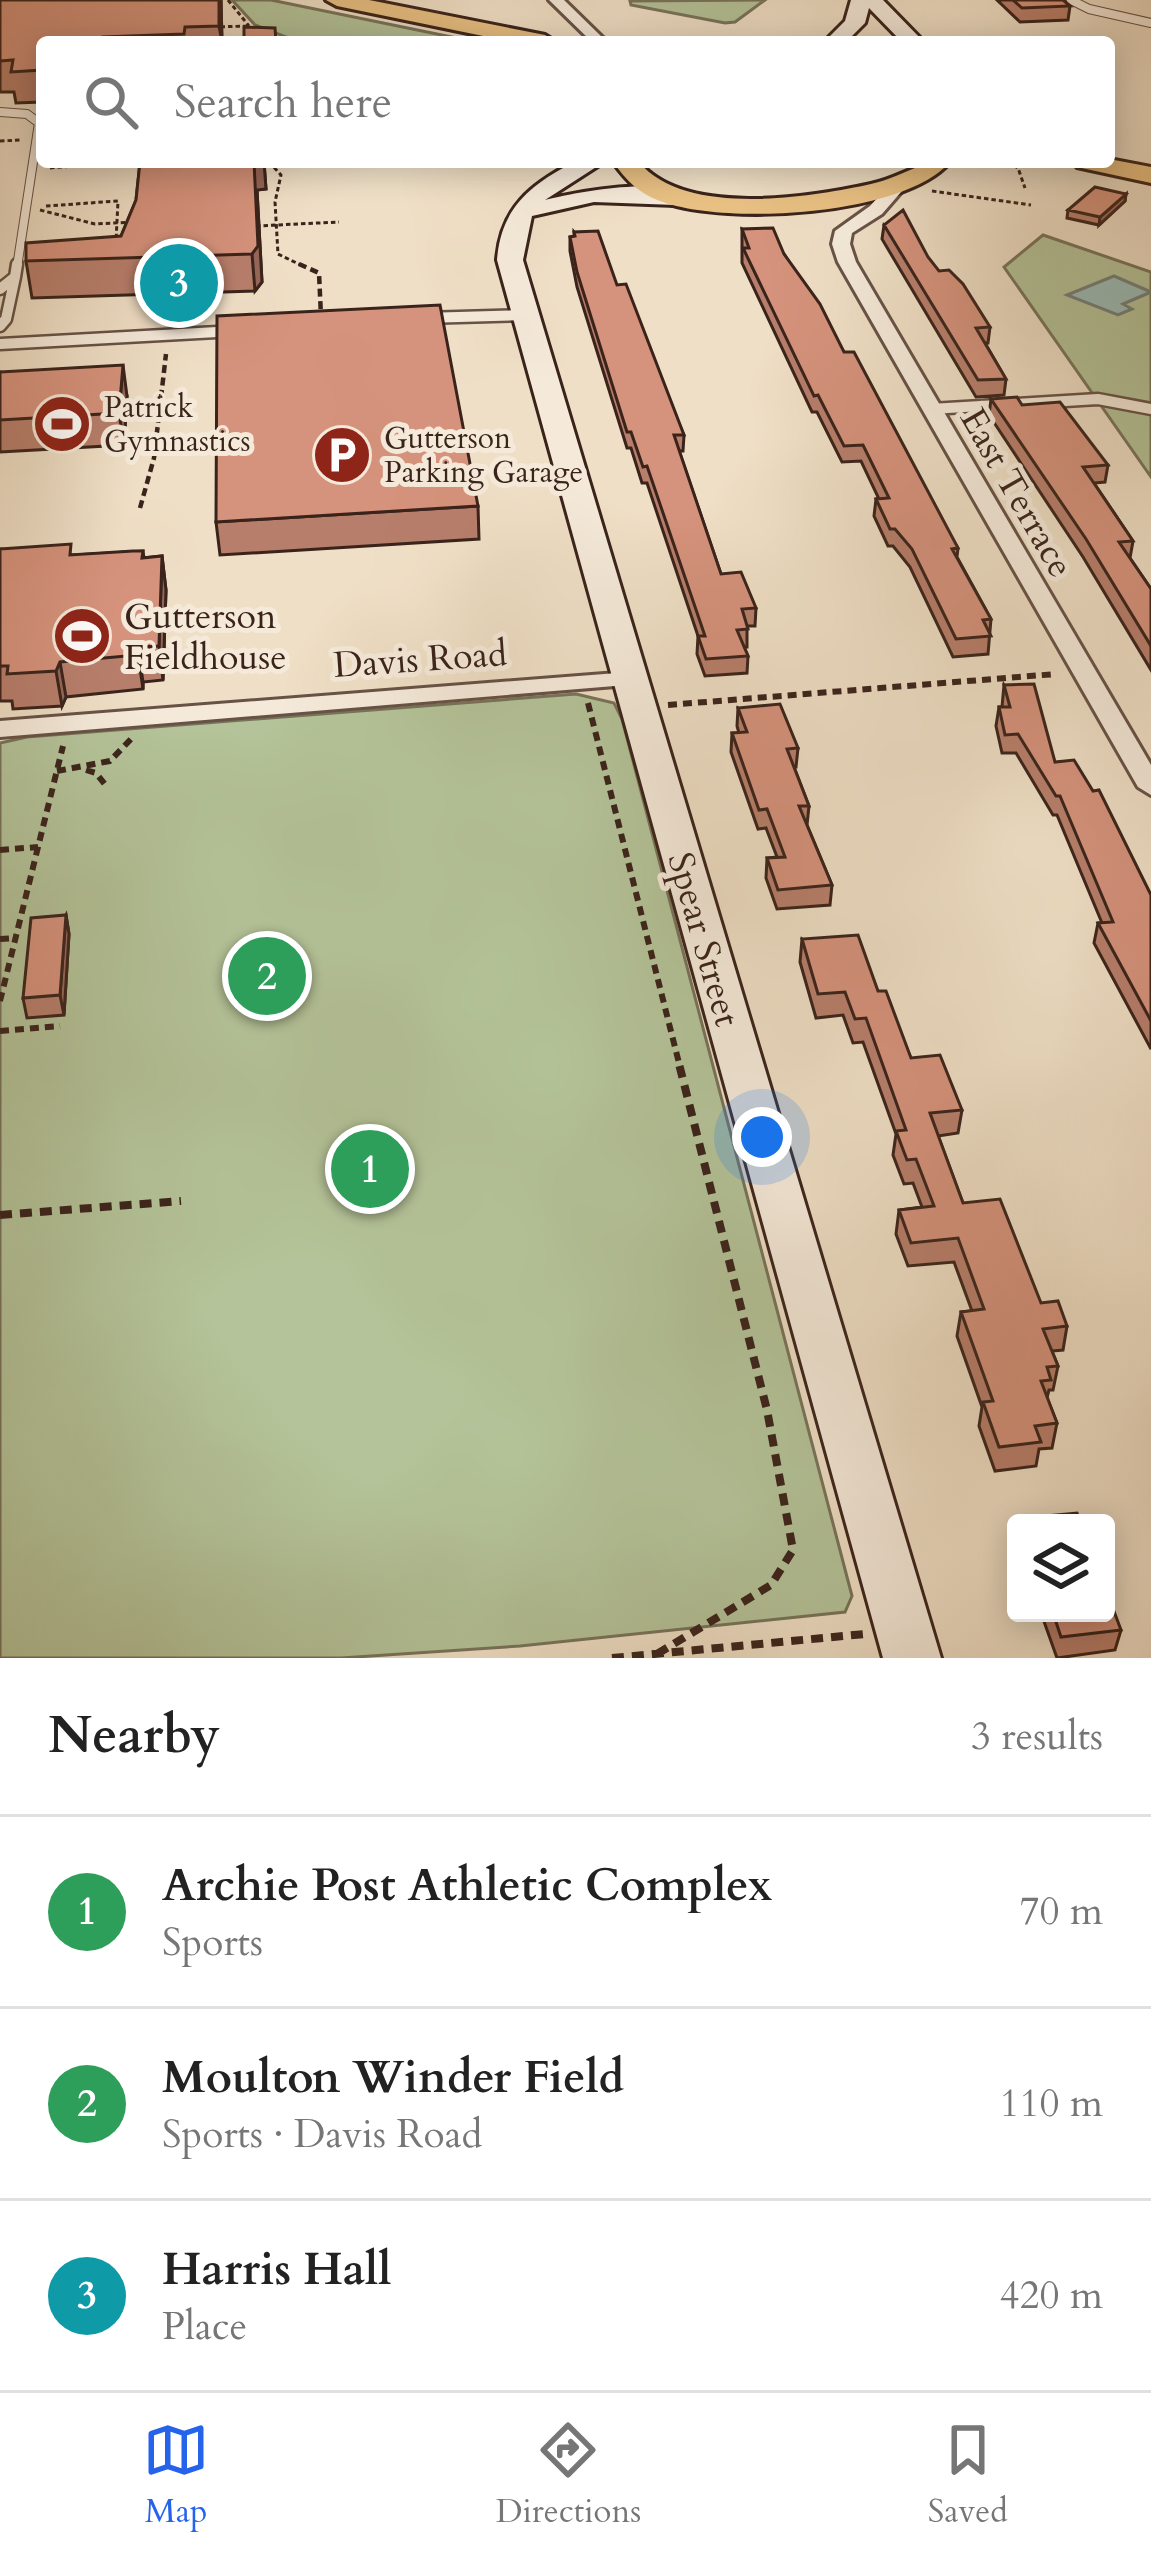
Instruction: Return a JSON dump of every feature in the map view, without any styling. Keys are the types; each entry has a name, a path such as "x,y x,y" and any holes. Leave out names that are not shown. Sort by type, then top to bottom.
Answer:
{"main road":[{"path":"841,36 855,23 861,0"},
{"path":"872,0 908,36"},
{"path":"329,2 478,36"},
{"path":"329,2 513,36"},
{"path":"1115,159 1151,166"},
{"path":"515,219 536,192 581,168"},
{"path":"631,168 642,181 676,199"},
{"path":"515,219 565,200 594,195 740,205 811,201 911,187 931,168"},
{"path":"1115,168 1151,175"},
{"name":"Spear Street","path":"515,219 510,260 908,1644"}],"street":[{"path":"556,0 594,36"},
{"path":"811,201 848,227 911,187"},
{"name":"East Terrace","path":"848,227 842,244 847,262 1151,788"},
{"name":"Davis Road","path":"0,728 134,716 634,693"}],"lane":[{"path":"1071,0 1089,9 1151,23"},
{"path":"0,112 36,118"},
{"path":"0,326 6,320 15,277 36,128"},
{"path":"0,289 15,277"},
{"path":"406,319 526,315"},
{"path":"0,344 239,331"},
{"path":"931,409 1098,399 1151,409"}],"path":[{"path":"228,0 257,36"},
{"path":"202,28 249,26"},
{"path":"32,169 63,168"},
{"path":"275,168 281,175 278,254 319,273 322,325"},
{"path":"1018,168 1025,188"},
{"path":"911,187 1031,205"},
{"path":"26,207 118,201 116,243 128,243"},
{"path":"26,207 95,224 143,221"},
{"path":"256,226 339,222"},
{"path":"140,508 148,496 149,464 157,447 158,395 167,350"},
{"path":"634,693 1060,674 1052,660 1075,657"},
{"path":"588,696 588,714 767,1410 794,1550 771,1585 657,1654"},
{"path":"57,771 83,769 122,754 129,746 134,716"},
{"path":"0,1001 69,720"},
{"path":"83,769 96,773 106,787"},
{"path":"0,850 38,847"},
{"path":"0,939 35,926"},
{"path":"0,1031 60,1026"},
{"path":"0,1215 181,1201"},
{"path":"612,1658 908,1644"}],"green space":[{"path":"232,0 271,0 447,36 283,36 255,25"},
{"path":"765,0 735,22 725,23 631,5 630,1"},
{"path":"1043,235 1151,272 1151,477 1004,267"},
{"path":"576,694 614,703 622,719 852,1596 845,1612 520,1646 341,1658 0,1658 0,743 27,737"}],"water":[{"path":"1114,276 1151,292 1123,304 1132,309 1118,315 1067,295"}],"building":[{"path":"0,0 219,0 219,26 185,27 184,34 36,36 36,70 11,72 13,60 0,61"},
{"path":"1013,0 1063,0 1070,6 1022,8"},
{"path":"244,27 275,28 276,36 244,36"},
{"path":"139,168 254,168 258,246 252,254 26,261 26,243 121,236 136,200"},
{"path":"1095,187 1126,194 1100,217 1068,210"},
{"path":"903,210 928,257 939,271 949,270 963,284 990,327 976,328 1006,379 978,380 884,225"},
{"path":"773,228 844,352 854,352 958,548 952,549 991,619 983,620 991,636 956,639 912,549 890,529 876,499 889,498 863,445 844,446 818,395 814,396 743,248 749,248 742,229"},
{"path":"598,231 617,285 626,284 684,435 674,435 721,574 741,572 756,608 742,609 748,629 737,630 748,656 706,659 698,636 705,636 647,466 643,467 631,432 627,432 577,272 570,237 574,232"},
{"name":"Gutterson Parking Garage","path":"440,305 478,506 216,522 217,316"},
{"path":"123,365 119,413 0,420 0,372"},
{"path":"1017,397 1022,405 1060,402 1108,465 1083,467 1133,541 1119,542 1151,589 1151,646 1086,539 991,399"},
{"name":"Gutterson Fieldhouse","path":"71,544 70,555 143,551 142,558 162,556 159,646 138,647 138,655 60,662 56,671 7,674 8,666 0,666 0,549"},
{"path":"1034,684 1055,762 1074,760 1093,791 1099,790 1151,895 1151,1021 1098,923 1113,922 1060,796 1018,734 1005,735 999,707 1010,707 1004,685"},
{"path":"780,704 798,748 787,749 809,806 799,806 832,885 778,890 767,858 785,857 767,809 759,810 732,733 747,732 738,708"},
{"path":"66,915 60,995 23,998 31,918"},
{"path":"858,935 878,991 886,991 911,1058 940,1055 962,1110 930,1113 963,1203 1000,1199 1041,1303 1058,1301 1067,1326 1043,1329 1058,1366 1047,1367 1051,1380 1041,1381 1057,1423 1035,1426 1041,1442 999,1447 983,1402 993,1401 961,1312 984,1309 958,1238 911,1243 899,1210 934,1206 916,1159 907,1160 896,1131 906,1130 866,1018 855,1019 845,992 818,994 802,939"},
{"path":"1115,1614 1121,1630 1061,1637 1056,1622 1115,1622"}],"place":[{"name":"Harris Hall","path":"179,283"},
{"name":"Patrick Gymnastics","path":"62,424"},
{"name":"Gutterson Parking Garage","path":"342,455"},
{"name":"Gutterson Fieldhouse","path":"82,636"},
{"name":"Moulton Winder Field","path":"267,976"},
{"name":"Archie Post Athletic Complex","path":"370,1169"}]}
